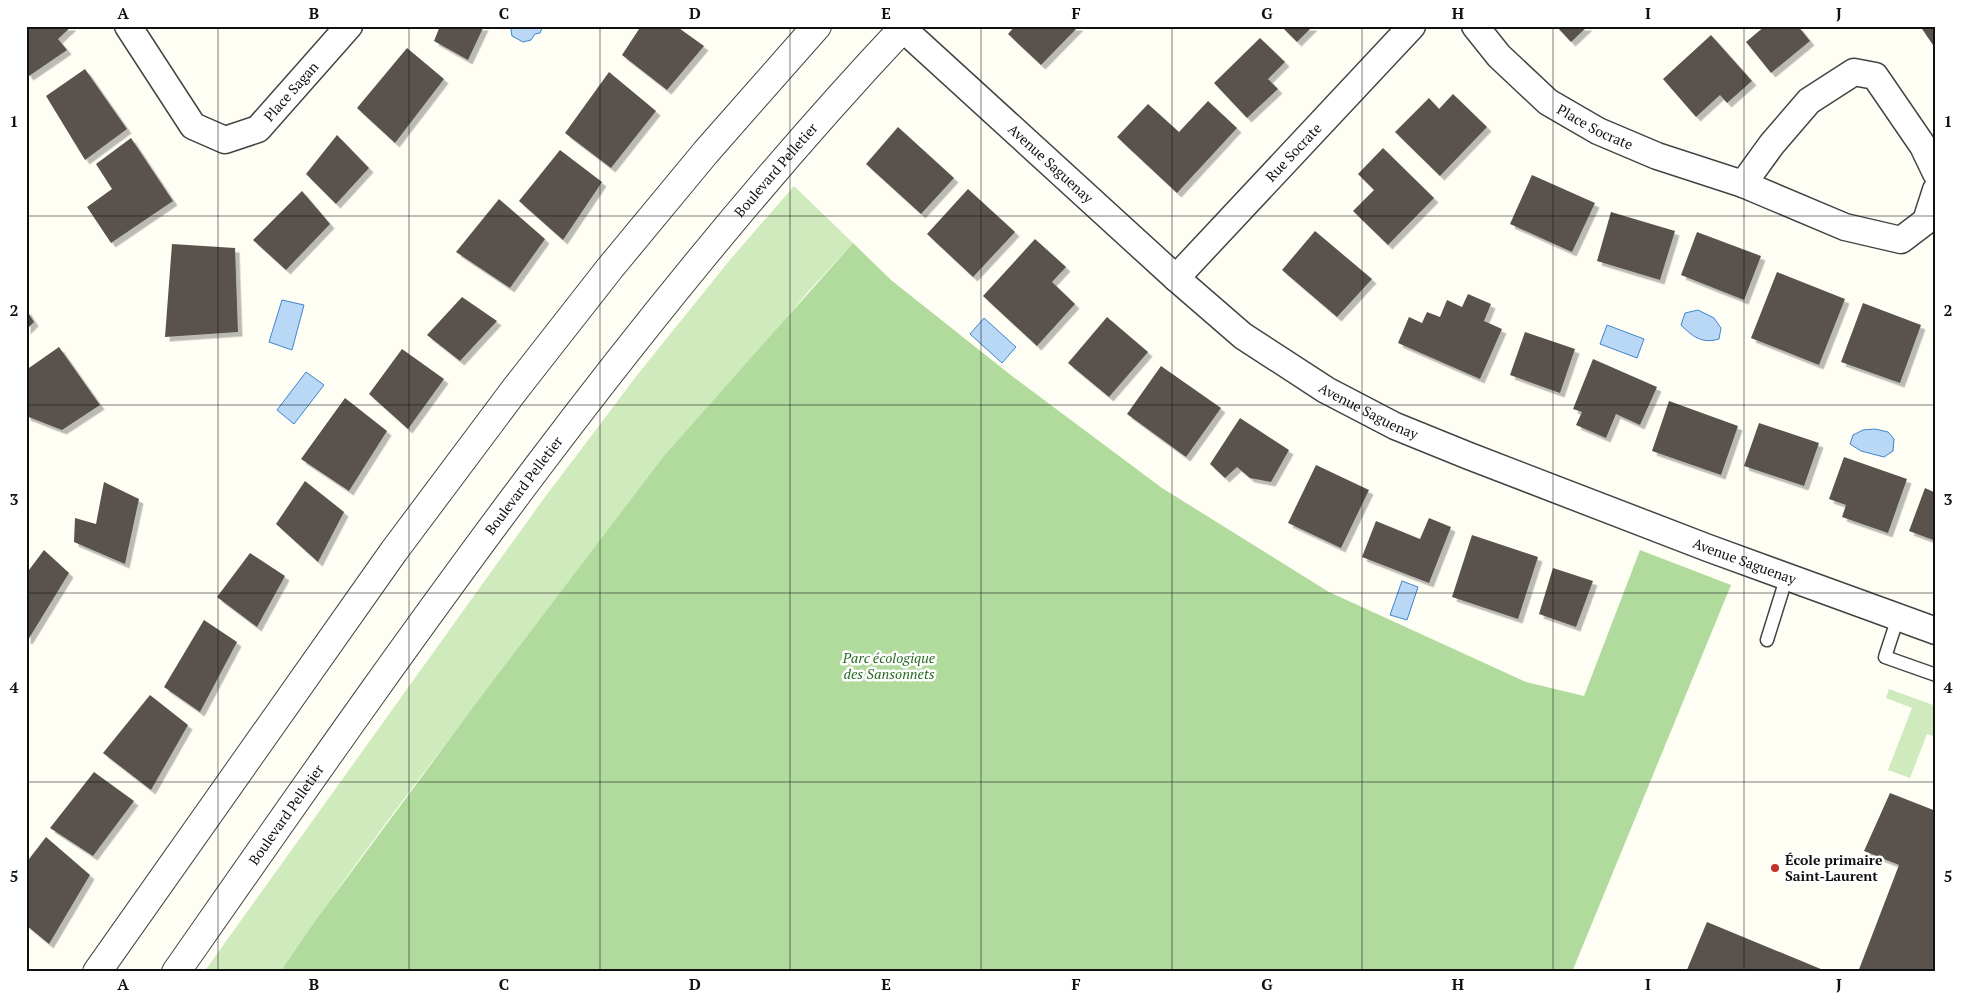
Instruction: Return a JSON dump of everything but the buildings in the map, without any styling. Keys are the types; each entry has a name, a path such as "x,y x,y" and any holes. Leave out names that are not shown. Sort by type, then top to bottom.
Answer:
{"street":[{"name":"Place Sagan","path":"128,26 193,126 225,140 258,128 349,26"},
{"path":"97,972 394,551 516,388 610,268 706,152 817,26"},
{"name":"Rue Socrate","path":"1176,278 1412,26"},
{"name":"Place Socrate","path":"1475,26 1499,56 1548,102 1598,132 1657,156 1743,184 1845,227 1901,240 1926,220 1936,190"},
{"name":"Avenue Saguenay","path":"902,27 1176,278 1243,336 1326,390 1395,426 1708,548 1936,631"},
{"name":"Boulevard Pelletier","path":"176,972 470,556 565,429 619,359 751,200 902,27"},
{"path":"1743,184 1772,144 1809,101 1854,72 1875,76 1923,146 1936,173"}],"lane":[{"path":"1767,640 1787,576"},
{"path":"1898,617 1885,656 1936,675"}],"green space":[{"path":"794,186 853,243 806,294 536,628 470,712 341,884 280,972 204,972 542,501 638,374 729,261"},
{"name":"Parc écologique des Sansonnets","path":"853,243 891,280 1012,376 1162,488 1329,592 1526,682 1584,696 1640,550 1731,585 1572,972 280,972 315,921 480,698 664,456"},
{"path":"1889,689 1936,706 1936,737 1927,734 1910,778 1888,770 1912,708 1886,698"}],"water":[{"path":"513,26 543,26 540,33 535,34 531,40 523,42 512,36 511,30"},
{"path":"282,300 304,305 292,350 269,342"},
{"path":"1698,310 1714,318 1721,328 1719,339 1703,340 1690,333 1681,325 1685,313"},
{"path":"984,318 1016,347 1002,363 970,334"},
{"path":"1607,325 1644,339 1637,358 1600,344"},
{"path":"306,372 324,385 294,424 277,410"},
{"path":"1875,429 1888,432 1894,439 1893,451 1884,457 1861,451 1850,444 1853,435 1863,430"},
{"path":"1402,581 1418,587 1407,620 1390,615"}],"place":[{"name":"École primaire Saint-Laurent","path":"1775,868"}]}
